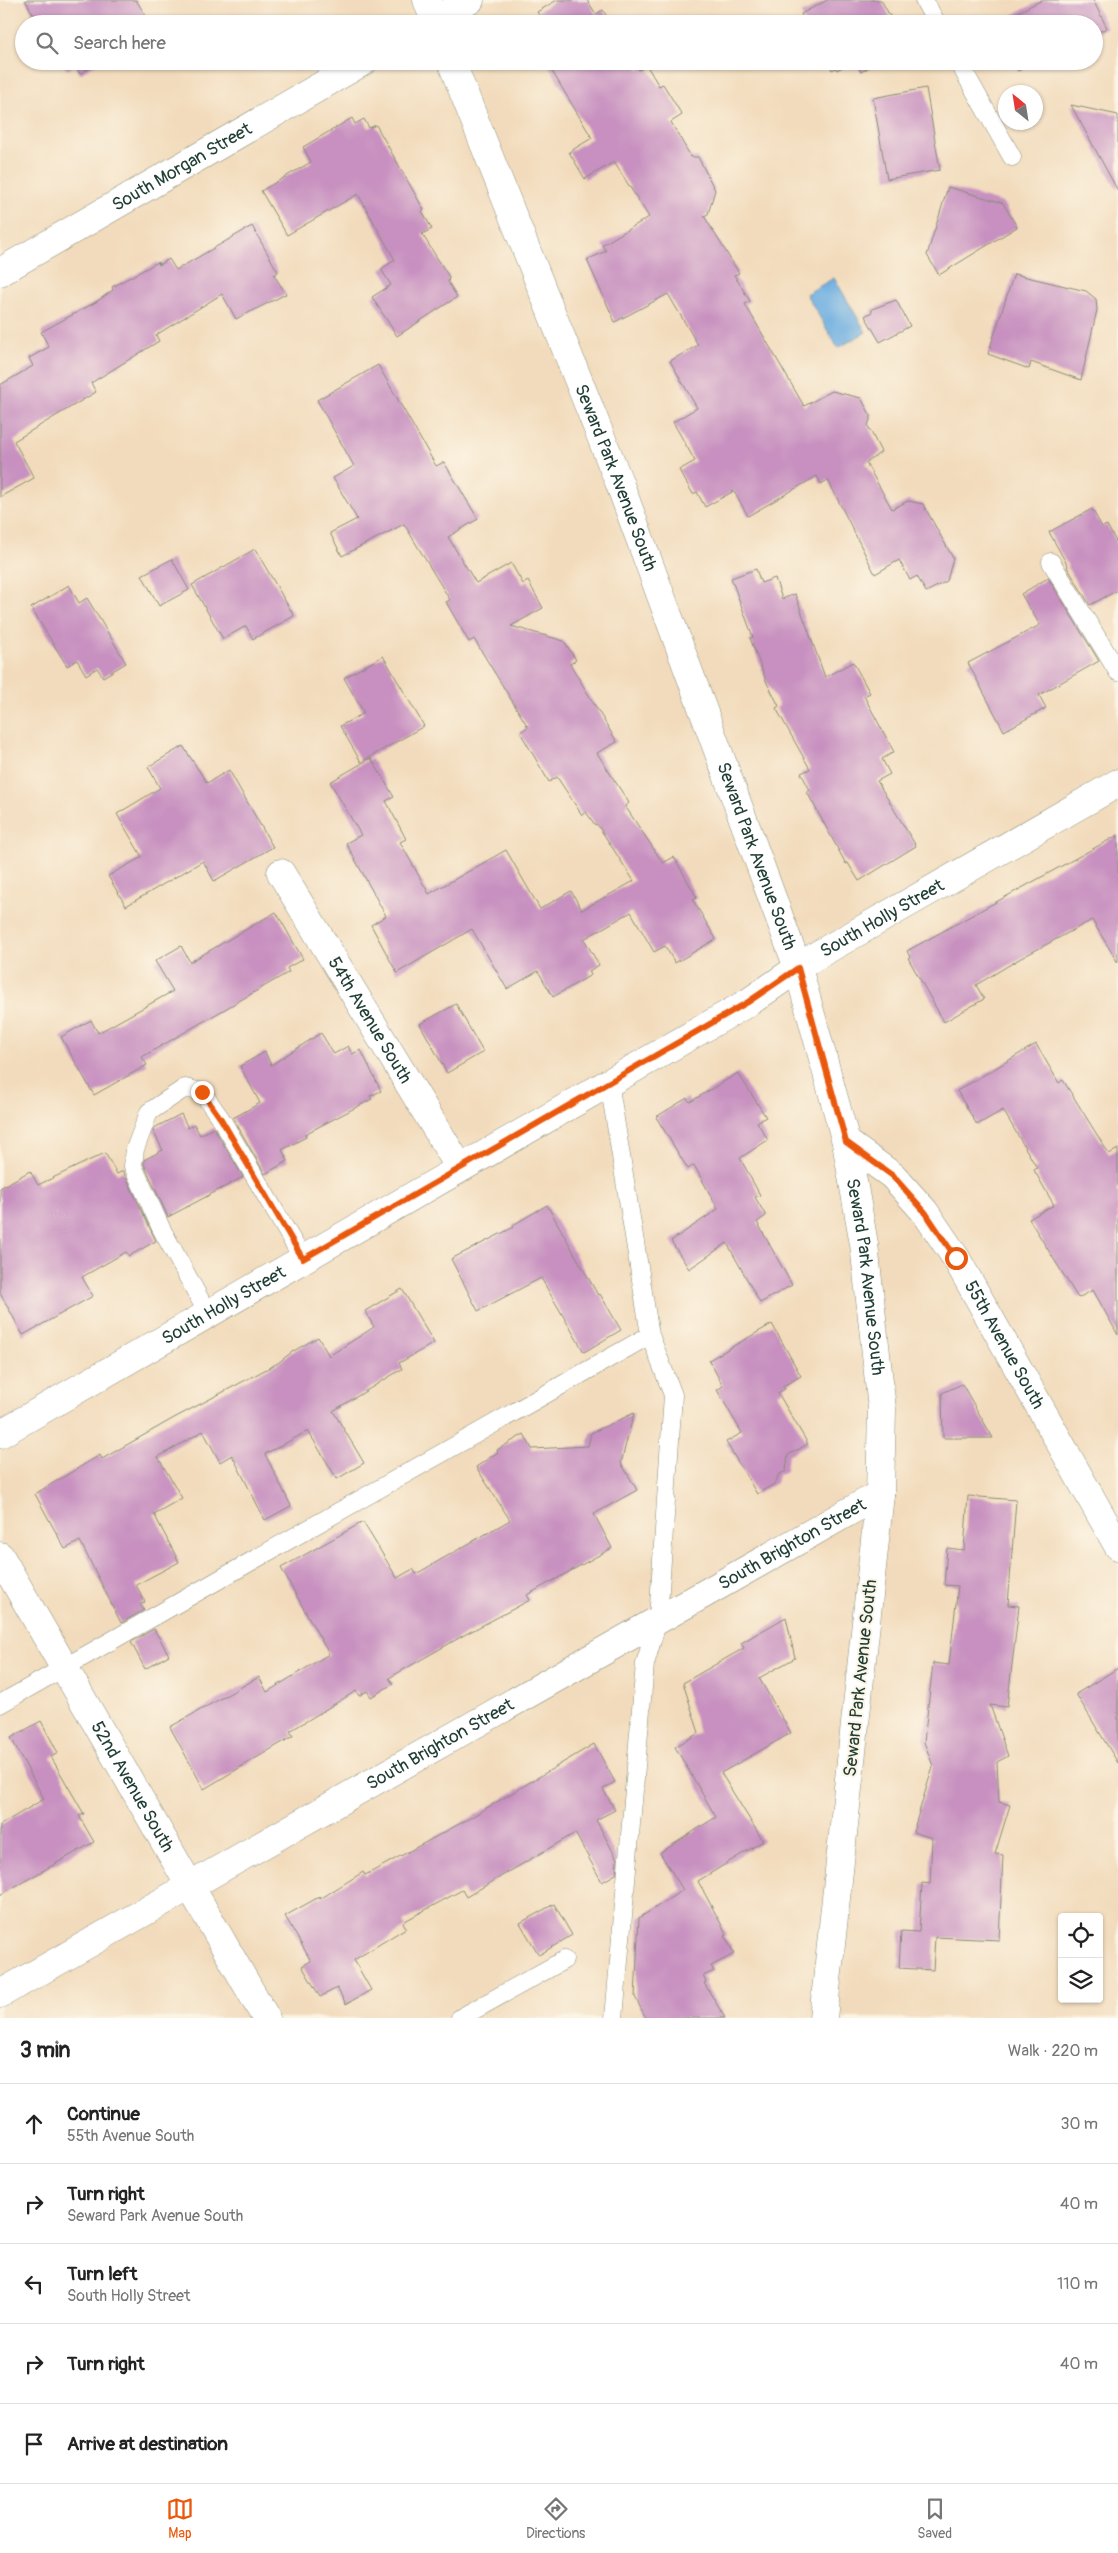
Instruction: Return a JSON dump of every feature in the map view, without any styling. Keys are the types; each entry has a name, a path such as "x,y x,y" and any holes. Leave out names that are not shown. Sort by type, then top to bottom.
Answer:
{"street":[{"path":"436,15 470,0"},
{"name":"South Morgan Street","path":"0,272 348,70"},
{"name":"Seward Park Avenue South","path":"455,70 619,482 798,968 846,1142 864,1244 882,1409 880,1494 823,2018"},
{"name":"South Holly Street","path":"0,1434 748,1002 798,968 1118,783"},
{"name":"54th Avenue South","path":"281,873 460,1168"},
{"name":"55th Avenue South","path":"846,1142 893,1176 925,1212 956,1258 1118,1546"},
{"name":"South Brighton Street","path":"0,1994 880,1494"},
{"name":"52nd Avenue South","path":"0,1556 266,2018"}],"lane":[{"path":"924,0 932,15"},
{"path":"963,70 1012,157"},
{"path":"1051,562 1118,672"},
{"path":"609,1082 650,1335 673,1395 658,1620 644,1664 614,2018"},
{"path":"208,1314 161,1228 133,1166 137,1142 149,1112 185,1088 202,1092 221,1119 303,1259"},
{"path":"0,1704 63,1666 650,1335"},
{"path":"460,2018 564,1960"}],"water":[{"path":"834,278 866,332 838,348 806,294"}],"building":[{"path":"25,0 136,0 145,15 34,15"},
{"path":"557,0 587,0 596,14 603,10 606,15 539,15 537,12"},
{"path":"827,0 881,0 889,15 802,15"},
{"path":"1042,0 1093,0 1100,15 1013,15"},
{"path":"1103,20 1107,28 1103,30"},
{"path":"78,70 86,70 80,74"},
{"path":"551,70 649,70 659,86 663,84 682,115 671,122 691,157 698,157 715,190 708,214 704,216 739,273 734,275 750,301 745,304 804,406 832,391 861,398 871,416 868,426 881,452 866,463 892,509 908,501 923,504 953,558 947,581 926,592 917,576 910,580 899,560 875,574 828,480 821,484 817,476 748,516 734,491 705,507 697,492 693,494 679,470 695,461 673,422 697,408 670,361 698,345 668,294 615,322 587,260 606,251 602,245 649,217 614,162 585,179 569,152 592,138"},
{"path":"926,88 940,170 887,179 873,98"},
{"path":"1071,105 1118,115 1118,191"},
{"path":"352,118 355,124 364,119 369,128 376,125 424,210 422,211 432,229 422,234 449,277 448,282 457,297 397,336 372,297 391,285 381,269 395,260 358,194 287,235 261,191 311,162 303,147"},
{"path":"948,187 1003,203 1017,227 939,275 927,255"},
{"path":"252,226 278,272 274,275 286,294 236,319 222,294 156,335 159,341 91,383 96,392 14,441 34,478 0,497 0,385 33,366 29,358 49,347 41,332 96,302 113,290 112,287 158,262 159,265 169,259 176,270"},
{"path":"1014,274 1086,291 1096,299 1097,310 1081,380 1031,362 1029,369 988,354"},
{"path":"896,300 910,326 880,342 865,316 872,312 872,309"},
{"path":"378,365 436,466 444,462 478,519 448,537 476,583 511,563 523,584 528,581 543,608 511,626 564,641 576,660 570,664 617,742 597,753 629,803 625,806 663,863 674,857 697,898 693,900 716,939 675,963 665,946 654,952 631,912 584,939 599,965 589,971 591,975 553,997 538,971 507,989 472,929 397,973 371,925 386,916 346,843 361,835 330,782 371,758 394,797 386,801 406,839 400,842 429,894 506,850 540,909 571,891 582,910 634,881 597,824 595,825 586,812 582,815 557,777 549,782 520,732 528,727 474,639 469,642 446,602 450,600 404,524 342,556 330,533 357,519 333,478 354,466 317,400"},
{"path":"1092,509 1102,527 1107,525 1118,545 1118,590 1090,605 1049,532"},
{"path":"255,549 294,616 253,639 246,626 223,639 192,585"},
{"path":"172,559 189,590 159,606 142,575"},
{"path":"756,569 761,583 775,578 782,599 795,594 825,677 853,662 870,693 864,696 894,752 882,759 890,774 877,781 916,846 859,881 848,863 846,864 807,792 810,790 801,773 810,769 776,708 779,706 767,683 750,638 753,637 731,578"},
{"path":"1048,578 1099,661 1039,695 1046,708 1004,731 968,663 1040,625 1021,594"},
{"path":"69,585 79,603 87,598 126,663 103,677 97,668 86,675 77,660 67,666 31,608"},
{"path":"383,656 424,726 361,762 340,726 364,713 344,678"},
{"path":"183,746 207,783 229,770 273,847 214,881 203,861 126,906 108,876 142,857 117,814 160,788 148,767"},
{"path":"1118,835 1118,963 1092,920 1021,958 976,985 984,999 944,1022 908,958 910,957 907,951"},
{"path":"276,912 303,959 287,968 289,972 142,1057 147,1065 94,1095 61,1037 91,1020 98,1033 173,991 155,961 181,946 190,962"},
{"path":"456,1004 483,1052 447,1073 420,1024"},
{"path":"321,1033 334,1054 348,1046 352,1054 361,1050 381,1091 370,1096 372,1099 305,1134 306,1137 282,1150 288,1161 265,1174 233,1118 260,1103 240,1066 265,1052 271,1065"},
{"path":"1036,1044 1059,1083 1063,1080 1109,1154 1118,1149 1118,1335 1093,1290 1078,1298 1029,1219 1054,1205 1034,1170 1037,1168 1003,1110 977,1125 957,1091"},
{"path":"738,1073 766,1117 757,1122 768,1140 740,1158 760,1195 755,1197 766,1216 757,1222 792,1285 760,1303 727,1243 689,1269 671,1241 718,1209 694,1165 688,1169 656,1117 687,1098 690,1102"},
{"path":"181,1114 188,1128 194,1124 200,1135 214,1128 243,1177 168,1217 144,1164 144,1160 163,1150 153,1131 154,1128"},
{"path":"105,1153 117,1174 123,1171 156,1241 129,1256 126,1252 82,1277 93,1296 23,1335 0,1293 0,1188 30,1171 38,1185"},
{"path":"547,1205 598,1295 600,1294 621,1330 584,1352 541,1278 478,1311 451,1259 514,1227 513,1225"},
{"path":"402,1289 434,1343 399,1363 402,1369 333,1411 364,1463 337,1479 308,1431 265,1454 291,1506 265,1520 232,1455 220,1462 203,1431 158,1457 182,1498 154,1514 179,1562 136,1585 145,1602 140,1604 144,1610 121,1623 80,1541 65,1549 35,1494 100,1455 102,1459 174,1418 278,1363 292,1352 318,1337 329,1356 374,1327 365,1311"},
{"path":"772,1324 801,1376 783,1386 785,1389 778,1393 808,1444 788,1455 786,1471 778,1475 776,1483 757,1494 726,1442 742,1433 717,1390 723,1386 709,1360"},
{"path":"962,1384 993,1438 943,1438 942,1393"},
{"path":"634,1413 621,1463 637,1490 594,1514 612,1548 527,1595 530,1600 389,1678 393,1684 371,1697 367,1691 359,1696 356,1691 290,1731 293,1736 204,1789 170,1727 259,1677 267,1692 329,1654 281,1568 363,1522 397,1578 413,1569 416,1574 510,1520 476,1467 498,1452 497,1450 524,1434 532,1449 588,1446 591,1433"},
{"path":"968,1496 1016,1500 1008,1605 1019,1606 1007,1707 990,1705 1008,1756 997,1762 999,1802 1010,1805 995,1854 1003,1855 999,1940 935,1937 933,1970 899,1968 901,1931 919,1932 922,1883 930,1884 932,1838 913,1832 933,1766 924,1742 933,1663 949,1665 958,1586 944,1585 947,1548 964,1550"},
{"path":"786,1617 795,1658 759,1678 791,1733 721,1773 763,1841 698,1881 727,1935 725,1936 734,1954 711,1966 714,1971 703,1976 706,1982 704,1983 725,2018 646,2018 635,1997 639,1918 683,1890 660,1853 716,1817 675,1747 699,1733 683,1683 744,1648 741,1643"},
{"path":"154,1629 169,1655 145,1669 131,1642"},
{"path":"1118,1668 1118,1763 1076,1694"},
{"path":"41,1721 58,1753 51,1757 84,1814 79,1816 94,1842 0,1895 0,1825 44,1799 11,1738"},
{"path":"594,1744 615,1782 603,1789 615,1810 596,1820 617,1859 616,1874 602,1882 575,1833 466,1897 462,1890 403,1922 406,1928 354,1960 371,1990 346,2004 337,1988 320,1997 302,1966 311,1961 285,1916 319,1897 320,1899 363,1872 365,1875 375,1870 470,1818"},
{"path":"554,1904 572,1935 539,1955 520,1923"}],"route":[{"path":"202,1092 221,1119 303,1259 748,1002 798,968 846,1142 893,1176 925,1212 956,1258"}]}
